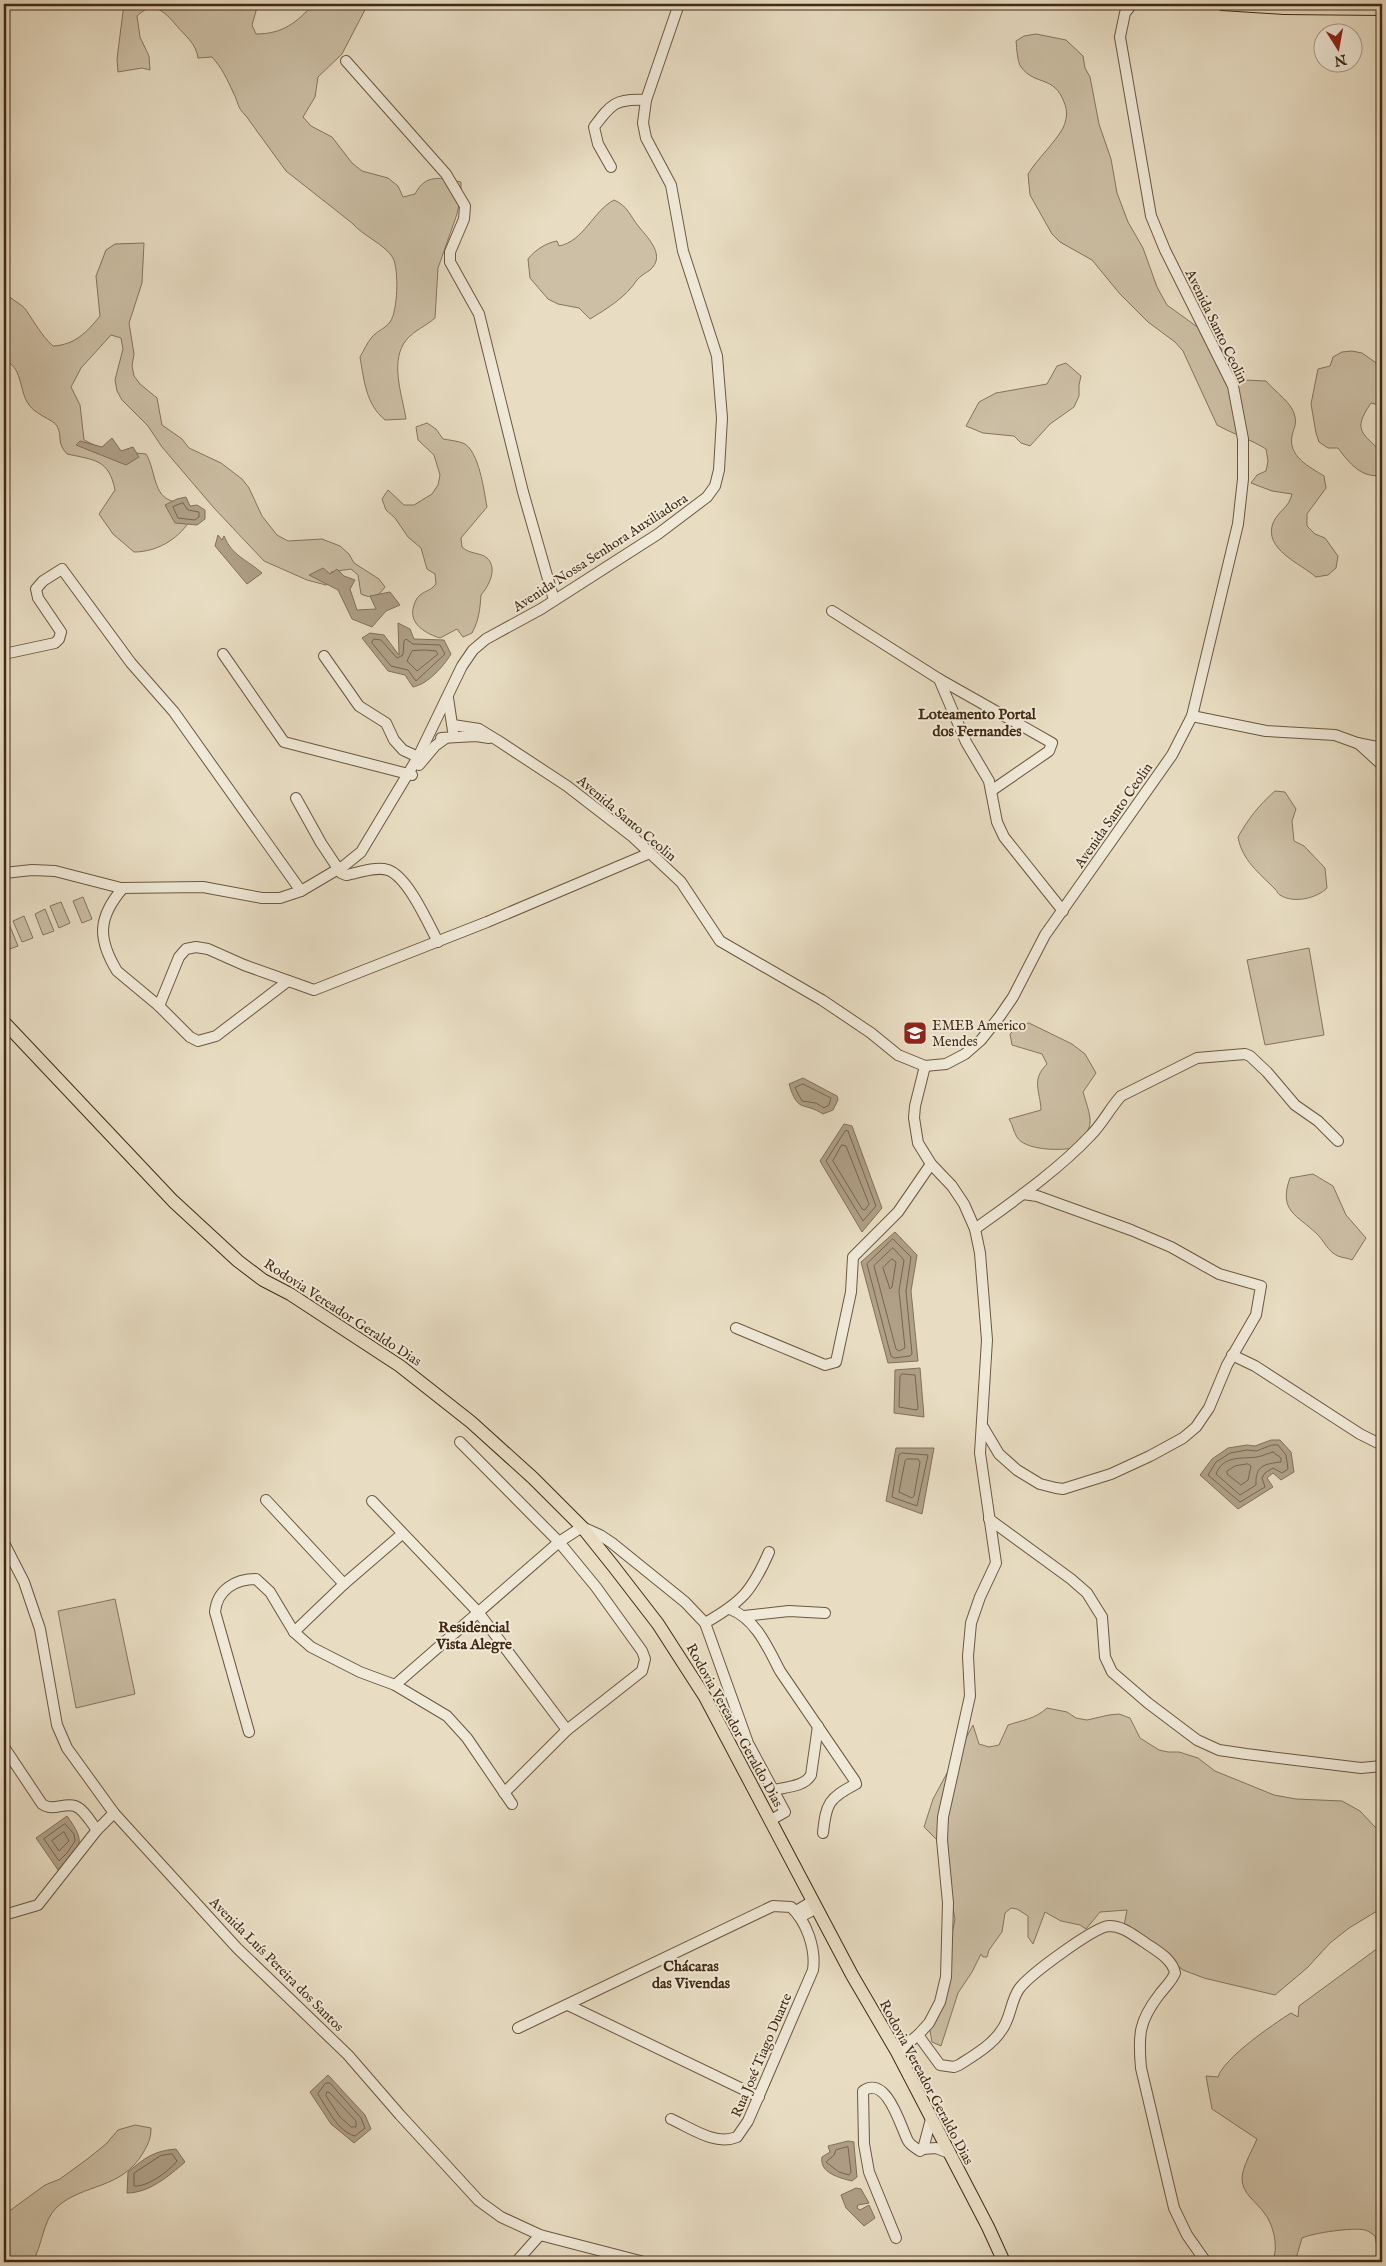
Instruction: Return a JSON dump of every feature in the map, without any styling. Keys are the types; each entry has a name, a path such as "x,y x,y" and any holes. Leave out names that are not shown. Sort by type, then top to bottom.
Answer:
{"main road":[{"path":"1222,4 1264,8 1382,9"},
{"name":"Rodovia Vereador Geraldo Dias","path":"4,1022 9,1031 174,1201 238,1261 263,1280 290,1294 407,1371 471,1422 534,1478 582,1527 637,1595 687,1667 740,1760 815,1905 897,2052 988,2227 1004,2262"}],"street":[{"name":"Avenida Nossa Senhora Auxiliadora","path":"434,725 462,666 473,650 486,639 554,600 658,534 694,508 716,486 719,470 722,418 717,356 682,251 670,185 646,138 643,123 646,100 679,4"},
{"name":"Avenida Santo Ceolin","path":"452,723 479,729 567,786 650,853 681,882 720,941 822,1000 871,1033 898,1055 925,1066 937,1066 953,1061 980,1040 1013,997 1045,935 1172,755 1192,716 1238,524 1243,479 1243,439 1233,386 1165,250 1151,216 1120,37 1126,14 1132,4"},
{"path":"346,61 442,169 465,206 464,219 450,252 450,262 479,314 523,492 554,600"},
{"path":"611,167 598,144 594,127 607,110 622,100 646,100"},
{"path":"4,654 55,642 59,639 61,632 38,598 36,589 43,581 62,569 131,663 174,712 301,891"},
{"path":"832,611 939,679 1052,743 1049,751 991,791"},
{"path":"223,654 284,742 411,774"},
{"path":"324,656 359,706 386,723 394,740 403,750 418,757"},
{"path":"939,679 966,742 989,781 997,822 1004,837 1063,911"},
{"path":"4,873 32,870 55,871 123,888 203,887 262,898 280,898 301,891 339,869 361,852 411,774 435,746 453,731 448,698"},
{"path":"1192,716 1266,731 1335,735 1357,743 1382,748"},
{"path":"411,774 434,725 440,719 447,719 452,723"},
{"path":"434,725 437,736 448,737"},
{"name":"Avenida Santo Ceolin","path":"448,737 476,736 497,740"},
{"path":"1357,743 1382,765"},
{"path":"296,798 321,843 339,869 346,876 378,869 394,873 405,885 438,942"},
{"path":"159,1006 179,957 186,949 196,947 208,949 314,990 438,942 650,853"},
{"path":"107,884 110,903"},
{"path":"123,888 110,903 102,925 103,936 113,964 117,971 159,1006 190,1037 198,1041 216,1036 288,981"},
{"path":"975,1229 1023,1194 1090,1136 1121,1096 1197,1058 1240,1054 1250,1056 1283,1089 1295,1105 1318,1121 1338,1140"},
{"path":"897,2052 918,2035 935,2012 946,1977 948,1903 942,1840 943,1817 970,1696 968,1656 971,1623 980,1597 996,1563 980,1453 987,1340 980,1253 975,1229 960,1198 930,1164 918,1143 914,1118 925,1066"},
{"path":"736,1328 826,1365 836,1362 851,1292 853,1257 898,1212 930,1164"},
{"path":"983,1427 999,1454 1028,1478 1040,1484 1056,1488 1083,1483 1111,1474 1150,1456 1190,1432 1209,1408 1232,1356 1256,1315 1261,1286 1218,1274 1192,1257 1131,1230 1038,1196 1023,1194"},
{"path":"1232,1356 1255,1366 1360,1434 1382,1446"},
{"path":"460,1442 559,1542 596,1587 642,1651 644,1659 642,1671 567,1730 504,1794"},
{"path":"266,1500 344,1584"},
{"path":"372,1501 478,1612 567,1730"},
{"path":"989,1519 1071,1578 1087,1593 1102,1617 1105,1657 1112,1672 1141,1698 1197,1740 1219,1750 1361,1768 1382,1766"},
{"path":"396,1685 559,1542 582,1527 600,1535 612,1544 685,1602 705,1623 748,1742 784,1812 771,1820"},
{"path":"294,1632 344,1584 402,1534"},
{"name":"Avenida Luís Pereira dos Santos","path":"4,1542 24,1582 40,1629 60,1733 66,1748 114,1813 236,1948 348,2055 479,2201 501,2218 540,2235 644,2262"},
{"path":"705,1623 730,1609 749,1591 769,1552"},
{"path":"249,1732 215,1612 216,1601 227,1588 248,1579 256,1579 270,1592 294,1632 311,1647 337,1661 396,1685 447,1716 458,1727 512,1804"},
{"path":"730,1609 744,1616 773,1655 780,1671 847,1766 856,1784 835,1795 825,1816 823,1833"},
{"path":"744,1616 789,1611 825,1614"},
{"path":"773,1790 809,1780 818,1726"},
{"path":"4,1747 42,1804 49,1808 76,1806 97,1830"},
{"path":"4,1915 38,1904 97,1830 114,1813"},
{"path":"518,2028 773,1906 791,1907 798,1914 815,1905"},
{"name":"Rua José Tiago Duarte","path":"671,2118 707,2137 731,2139 742,2132 759,2097 813,1970 814,1949 798,1914"},
{"path":"918,2035 940,2065 954,2067 1000,2033 1007,2023 1014,1997 1032,1976 1098,1929 1116,1927 1126,1930 1169,1960 1176,1973 1146,2013 1140,2030 1140,2059 1174,2208 1187,2235 1206,2262"},
{"path":"568,2005 759,2097"},
{"path":"896,2238 869,2172 864,2144 862,2107 864,2089 874,2089 883,2093 890,2100 908,2142 920,2151 923,2148 936,2148 949,2153"},
{"path":"923,2148 931,2119"},
{"path":"516,2262 540,2235"}],"shaded area":[{"path":"124,4 258,4 252,25 256,34 281,30 295,22 313,4 368,4 342,54 318,77 315,97 303,117 311,126 332,137 352,163 362,171 388,178 398,186 403,197 415,194 419,187 429,180 441,179 461,182 457,214 438,268 435,318 407,339 399,357 398,378 406,419 385,420 379,414 367,392 360,357 372,337 388,324 393,317 397,290 395,264 390,253 286,171 241,110 216,61 212,57 198,58 190,40 163,12 153,8 143,11 137,16 140,37 149,56 150,70 142,68 118,72 117,59"},
{"path":"1036,34 1066,40 1083,56 1085,68 1090,77 1099,124 1111,159 1117,193 1128,222 1143,248 1157,287 1167,305 1214,339 1245,380 1266,381 1287,402 1294,412 1296,422 1292,436 1293,450 1301,461 1324,476 1326,488 1307,514 1307,526 1315,534 1325,538 1338,556 1336,568 1328,575 1316,577 1285,555 1273,541 1271,532 1273,523 1291,499 1292,494 1272,491 1251,483 1257,475 1266,471 1268,461 1266,449 1217,425 1183,351 1175,342 1148,322 1120,294 1092,260 1060,242 1052,234 1030,195 1028,174 1063,128 1066,115 1064,102 1055,88 1032,77 1021,67 1017,55 1016,41 1024,36"},
{"path":"614,200 626,208 651,242 656,253 655,265 638,279 622,297 590,319 579,308 558,304 548,299 530,278 528,259 537,250 549,243 557,241 559,246 568,243 582,232 600,211"},
{"path":"144,243 142,283 129,323 134,354 132,366 134,376 140,384 157,398 162,425 182,439 189,448 221,463 242,479 249,488 262,516 277,535 288,541 322,539 340,546 349,554 354,563 379,579 385,587 380,593 372,597 361,594 358,575 351,569 331,572 335,581 326,585 307,580 264,561 214,508 162,447 148,426 122,400 117,391 115,380 123,349 121,338 111,335 81,368 71,387 80,405 84,440 104,450 146,454 160,492 171,501 180,502 189,522 165,544 150,550 134,552 113,534 99,514 115,490 109,472 99,463 92,460 67,454 62,446 60,434 55,423 30,406 24,396 17,372 10,363 4,360 4,292 24,308 53,346 68,343 80,337 100,316 96,276 106,250 115,244"},
{"path":"1342,352 1362,353 1382,367 1382,406 1371,403 1365,413 1361,426 1365,436 1382,453 1382,475 1368,475 1357,469 1338,448 1328,448 1319,442 1316,433 1311,404 1318,369 1330,366 1333,357"},
{"path":"1066,363 1081,376 1079,396 1074,407 1050,424 1030,446 1021,443 1014,436 983,433 966,426 979,402 996,393 1047,384 1057,366"},
{"path":"427,423 436,429 443,439 463,443 469,447 480,472 487,507 461,538 462,547 487,558 492,567 491,577 481,595 479,614 472,633 463,637 457,629 440,638 425,631 414,620 413,609 415,601 420,595 436,584 435,574 427,569 421,548 408,537 395,518 386,510 382,499 388,490 404,505 414,505 432,494 438,485 440,475 434,455 418,440 416,427"},
{"path":"1275,791 1285,792 1296,809 1292,821 1294,841 1304,846 1325,868 1327,888 1317,895 1305,899 1292,899 1279,895 1257,872 1243,853 1238,837 1259,807"},
{"path":"83,897 92,919 82,923 73,901"},
{"path":"61,902 70,923 59,928 50,906"},
{"path":"45,909 54,931 43,935 35,914"},
{"path":"24,916 33,938 22,942 13,921"},
{"path":"9,924 18,946 7,950 4,941 4,927"},
{"path":"1309,948 1324,1035 1265,1045 1247,960"},
{"path":"1029,1023 1072,1044 1085,1054 1096,1073 1083,1092 1090,1117 1089,1129 1073,1148 1051,1149 1027,1145 1017,1137 1009,1119 1041,1110 1038,1080 1039,1075 1047,1064 1042,1054 1012,1045 1010,1034 1019,1025"},
{"path":"1313,1174 1333,1186 1346,1215 1366,1238 1352,1260 1338,1256 1331,1251 1319,1236 1291,1211 1288,1205 1286,1198 1290,1178"},
{"path":"115,1599 135,1694 76,1708 58,1611"},
{"path":"1047,1708 1067,1712 1076,1718 1087,1720 1119,1714 1130,1718 1140,1738 1159,1750 1179,1752 1198,1758 1215,1771 1274,1795 1296,1799 1342,1801 1360,1811 1375,1827 1382,1829 1382,1908 1349,1928 1330,1943 1307,1968 1275,1995 1204,1978 1183,1970 1124,1926 1127,1910 1100,1912 1086,1929 1080,1925 1061,1921 1045,1912 1033,1944 1028,1937 1028,1916 1017,1909 1011,1908 1005,1913 1002,1932 989,1950 987,1957 983,1957 981,1954 958,1993 941,2046 932,2042 928,2020 941,1990 955,1919 947,1880 941,1878 937,1840 924,1827 933,1799 973,1725 979,1744 989,1747 999,1745 1008,1725 1033,1717"},
{"path":"1382,1945 1382,2253 1377,2247 1375,2236 1369,2232 1359,2229 1343,2230 1302,2238 1295,2262 1272,2262 1275,2251 1275,2238 1271,2225 1262,2210 1247,2194 1242,2179 1245,2164 1257,2139 1212,2109 1206,2076 1218,2077 1229,2061 1250,2042 1291,2013 1298,2017 1299,2006"},
{"path":"135,2125 151,2128 148,2144 134,2165 124,2174 113,2180 68,2199 57,2207 48,2219 36,2256 32,2262 4,2262 4,2215 45,2185 60,2179 86,2160 106,2144 118,2130"}],"water":[{"path":"112,438 121,451 133,447 139,457 126,465 76,445 80,441 102,447"},
{"path":"186,497 190,506 197,505 205,510 205,519 197,525 175,523 165,505"},
{"path":"218,535 222,540 224,536 235,553 262,573 247,584 215,546"},
{"path":"323,568 330,574 337,569 344,576 355,580 350,589 357,610 376,609 370,596 390,592 400,605 386,611 372,627 352,619 338,590 309,575"},
{"path":"398,623 410,629 414,639 444,640 451,654 435,674 413,687 405,675 388,671 362,638 370,633 384,635 399,655"},
{"path":"803,1078 837,1096 838,1100 833,1110 823,1114 795,1100 789,1084"},
{"path":"844,1124 852,1126 882,1208 862,1232 820,1161"},
{"path":"895,1232 917,1255 911,1291 918,1361 888,1363 861,1262"},
{"path":"920,1368 924,1417 894,1413 895,1370"},
{"path":"1271,1440 1280,1440 1291,1452 1294,1472 1281,1480 1273,1473 1267,1478 1273,1487 1238,1509 1200,1475 1212,1459 1228,1448 1247,1445 1255,1446"},
{"path":"896,1448 934,1448 922,1514 886,1501"},
{"path":"67,1816 78,1833 79,1845 72,1856 58,1870 36,1838"},
{"path":"328,2075 365,2115 371,2129 354,2143 331,2124 310,2092"},
{"path":"848,2141 854,2142 857,2177 852,2181 831,2174 822,2163 822,2157 830,2152 828,2146"},
{"path":"176,2149 185,2162 151,2187 127,2193 128,2172 150,2156 161,2151"},
{"path":"856,2188 861,2189 869,2203 858,2205 857,2208 860,2210 869,2205 875,2218 864,2226 846,2208 841,2195"}],"place":[{"name":"EMEB Americo Mendes","path":"915,1033"}],"district":[{"name":"Loteamento Portal dos Fernandes","path":"977,722"},
{"name":"Residencial Vista Alegre","path":"474,1636"},
{"name":"Chácaras das Vivendas","path":"691,1974"}]}
